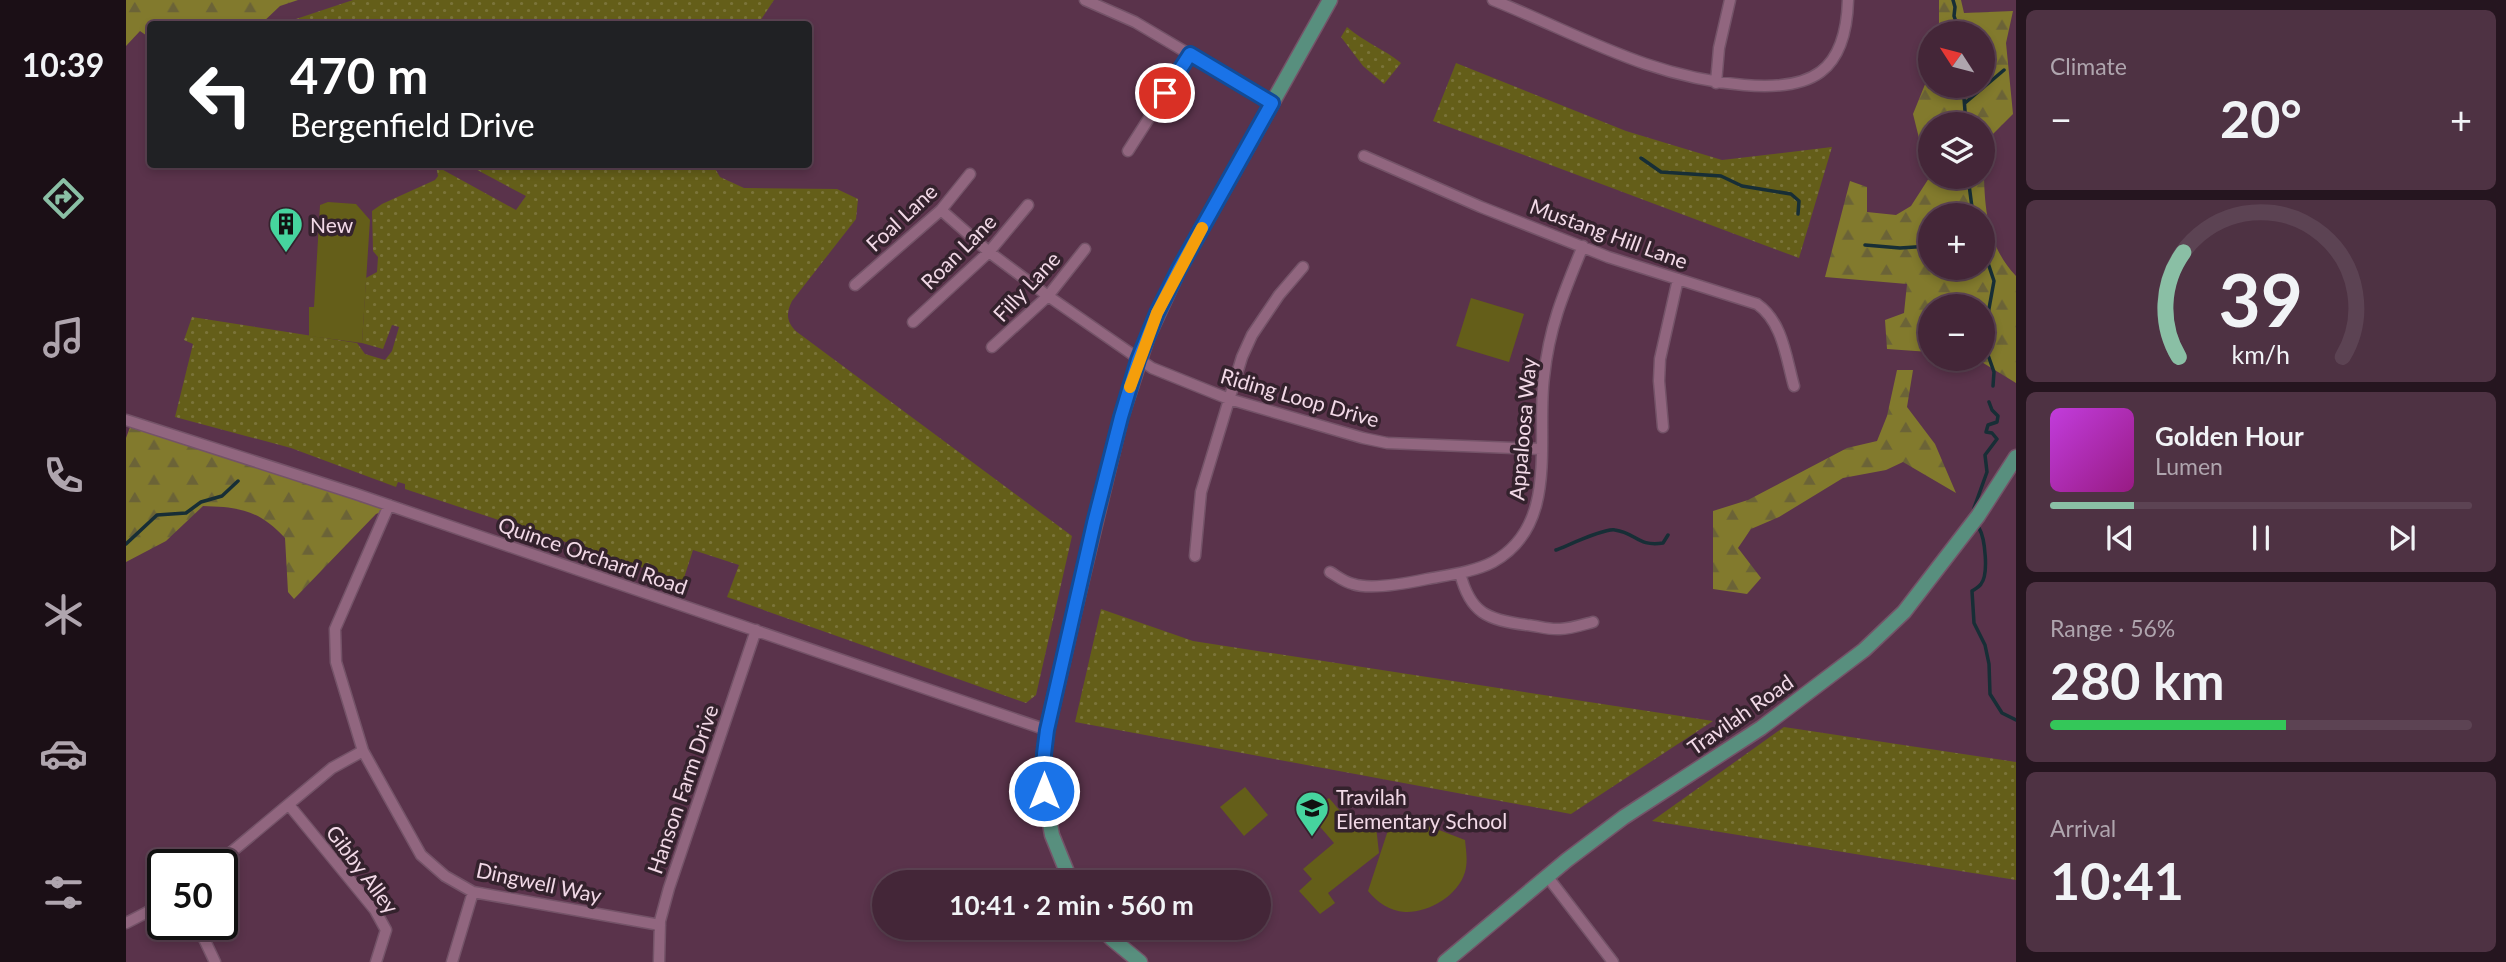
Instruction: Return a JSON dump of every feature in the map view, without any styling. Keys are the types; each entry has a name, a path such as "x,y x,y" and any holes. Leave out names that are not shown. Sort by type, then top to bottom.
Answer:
{"main road":[{"path":"1066,870 1052,835 1044,791 1047,730 1094,523 1138,360 1179,269 1330,0"},
{"name":"Travilah Road","path":"1445,962 1547,876 1625,817 1760,728 1864,650 1904,612 1978,516 2016,457"},
{"path":"1113,940 1140,962"}],"street":[{"path":"1085,0 1135,22 1272,103"},
{"path":"1493,0 1635,62 1716,83 1774,88 1810,80 1822,72 1836,55 1847,29 1849,0"},
{"path":"1716,83 1719,48 1730,0"},
{"path":"1128,151 1190,54"},
{"name":"Mustang Hill Lane","path":"1364,156 1608,257 1747,300 1766,311 1779,330 1794,386"},
{"name":"Foal Lane","path":"855,285 941,210 970,174"},
{"name":"Roan Lane","path":"913,322 989,252 1028,205"},
{"name":"Riding Loop Drive","path":"941,210 989,252 1138,360 1229,398 1387,443 1541,449"},
{"name":"Appaloosa Way","path":"1330,572 1356,585 1410,582 1460,573 1492,563 1511,550 1530,525 1540,496 1543,381 1549,337 1584,246"},
{"name":"Filly Lane","path":"992,347 1048,296 1085,249"},
{"path":"1195,556 1201,492 1242,356 1252,335 1279,295 1303,267"},
{"path":"1663,427 1660,359 1678,279"},
{"name":"Quince Orchard Road","path":"126,420 389,505 1047,730"},
{"name":"Dingwell Way","path":"389,505 335,629 337,662 363,751 421,855 445,876 473,892 660,925"},
{"path":"1460,573 1465,593 1487,616 1501,621 1561,629 1593,622"},
{"name":"Hanson Farm Drive","path":"659,962 660,925 669,888 755,630"},
{"path":"235,849 332,768 363,751"},
{"name":"Gibby Alley","path":"289,805 374,910 386,930 376,962"},
{"path":"1547,876 1613,962"},
{"path":"452,962 473,892"},
{"path":"126,923 147,912"},
{"path":"205,940 215,962"}],"shaded area":[{"path":"353,0 774,0 760,21 290,21"},
{"path":"1347,27 1401,63 1384,84 1363,66 1341,37"},
{"path":"1456,63 1626,131 1722,160 1832,147 1799,258 1433,121"},
{"path":"436,168 516,210 526,196 474,168 715,168 720,177 744,188 837,189 858,199 856,219 792,301 788,313 789,321 797,332 1072,536 1036,695 1026,703 727,597 739,565 693,550 683,581 405,489 405,484 398,482 396,487 291,448 175,417 193,344 184,340 192,317 357,343 365,354 385,360 392,351 399,327 392,325 383,349 362,343 366,278 377,272 378,257 373,251 372,211 435,180 438,176"},
{"path":"328,202 356,204 370,220 362,343 309,336 309,307 314,307 320,205"},
{"path":"1471,298 1524,314 1509,362 1456,346"},
{"path":"1101,609 1193,641 1713,721 1571,814 1075,722"},
{"path":"1784,727 2016,762 2016,880 1652,821"},
{"path":"1245,787 1268,815 1244,836 1220,807"},
{"path":"1329,798 1352,825 1362,818 1369,818 1376,826 1379,853 1328,893 1335,903 1320,914 1299,891 1312,879 1303,869 1334,843 1309,814"},
{"path":"1400,815 1465,840 1466,868 1456,889 1432,906 1414,912 1389,908 1368,891 1391,821"}],"green space":[{"path":"126,0 298,0 280,6 264,21 147,21 147,36 140,31 126,46"},
{"path":"1939,0 1961,0 1964,13 2013,11 2006,43 2013,114 1995,132 1995,112 1918,112 1918,134 1913,114 1919,98 1995,98 1995,21 1939,21"},
{"path":"1850,181 1867,187 1867,212 1896,215 1911,206 1922,189 1985,189 1986,203 1918,203 1918,280 1995,280 1995,243 2016,276 2016,383 1995,370 1995,294 1918,294 1918,351 1887,349 1885,320 1904,313 1907,284 1825,277"},
{"path":"1897,370 1913,370 1907,407 1935,444 1956,493 1903,462 1886,470 1843,478 1779,517 1751,529 1738,548 1761,578 1747,594 1713,589 1713,511 1748,500 1847,448 1877,441 1887,416"},
{"path":"132,422 393,507 376,514 294,599 288,592 285,538 266,521 238,509 203,506 166,541 126,562 126,438"}],"waterway":[{"path":"1953,0 1956,21"},
{"path":"1965,103 2004,70"},
{"path":"1964,98 1965,112"},
{"path":"1641,158 1661,172 1721,176 1742,186 1791,194 1799,201 1798,214"},
{"path":"1970,189 1971,203"},
{"path":"1865,245 1918,247"},
{"path":"1993,386 1994,372 1988,355 1988,314 1994,280"},
{"path":"1974,508 1987,472 1985,455 1997,439 1992,433 1986,432 1988,425 1997,422 1998,416 1989,402"},
{"path":"126,544 157,515 186,513 201,502 222,496 238,481"},
{"path":"1979,528 1985,565 1981,584 1972,591 1974,623 1985,645 1990,694 2002,713 2016,720"},
{"path":"1556,550 1610,530 1655,544 1663,543 1668,535"}],"slow traffic":[{"path":"1130,387 1157,313 1202,228"}],"place":[{"name":"New","path":"286,254"},
{"name":"Travilah Elementary School","path":"1312,838"}],"route":[{"path":"1044,791 1047,730 1094,523 1138,360 1179,269 1272,103 1190,54 1165,93"}]}
